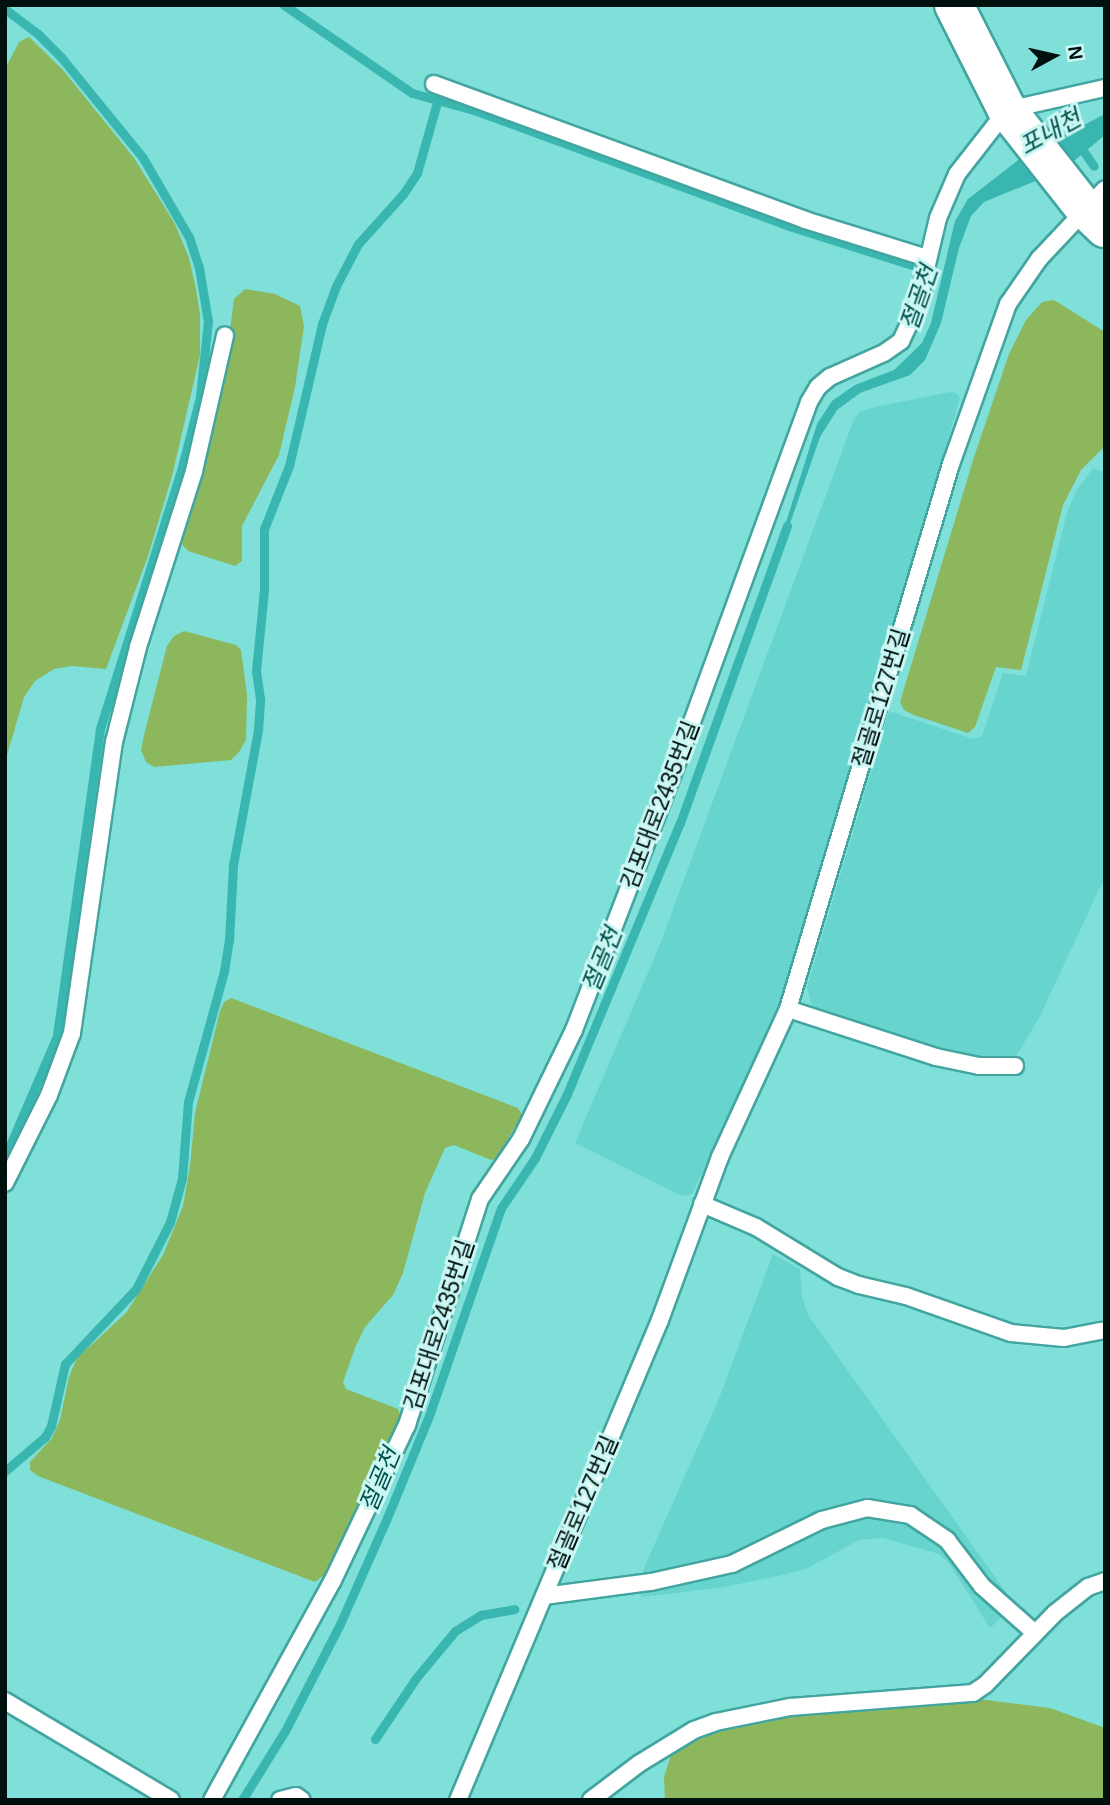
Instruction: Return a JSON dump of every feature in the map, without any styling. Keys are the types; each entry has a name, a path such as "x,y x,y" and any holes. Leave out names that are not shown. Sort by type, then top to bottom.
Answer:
{"street":[{"path":"954,5 1016,122 1091,203"}],"lane":[{"path":"434,84 793,215 927,258"},
{"path":"1016,122 1105,88"},
{"name":"김포대로2435번길","path":"212,1800 333,1580 407,1424 480,1199 521,1139 574,1030 681,752 809,402 818,387 830,377 884,353 901,341 918,307 938,218 957,174 1016,122"},
{"name":"절골로127번길","path":"458,1800 660,1320 720,1157 788,1009 951,464 1008,304 1039,258 1091,203"},
{"path":"5,1183 49,1095 72,1033 114,742 138,647 194,471 225,336"},
{"path":"788,1009 936,1057 979,1066 1015,1066"},
{"path":"702,1204 757,1227 838,1278 859,1285 906,1296 1011,1333 1064,1338 1101,1331"},
{"path":"544,1596 651,1581 732,1564 822,1520 867,1508 909,1515 947,1540 982,1586 1035,1633"},
{"path":"591,1800 640,1763 694,1730 716,1722 790,1707 973,1693 985,1685 1035,1633 1088,1587 1105,1581"},
{"path":"5,1700 171,1800"},
{"path":"280,1800 296,1796 302,1800"}],"shaded area":[{"path":"29,37 62,69 134,158 175,224 189,258 196,289 200,315 200,355 172,476 148,556 106,669 72,666 54,669 35,681 24,697 5,762 5,69 19,42"},
{"path":"245,289 275,294 300,306 304,326 295,387 279,455 242,526 242,561 235,566 188,551 180,542 223,385 234,299"},
{"path":"1054,300 1105,332 1105,446 1081,470 1063,505 1021,670 996,667 975,727 968,733 914,715 904,710 900,702 974,457 1009,354 1026,320 1042,302"},
{"path":"956,393 960,398 779,1009 692,1194 682,1196 575,1143 659,947 854,419 860,412 875,407"},
{"path":"1093,468 1105,472 1105,877 1039,1018 1015,1058 986,1058 939,1050 812,1007 807,987 889,711 973,739 982,736 1003,673 1026,676 1067,513 1076,491"},
{"path":"184,631 236,645 241,650 247,695 246,740 231,760 154,767 146,762 141,750 145,731 167,646 174,636"},
{"path":"231,998 518,1108 522,1115 496,1159 491,1160 454,1145 445,1148 425,1193 403,1273 393,1295 365,1327 355,1348 343,1382 346,1389 398,1409 400,1415 387,1451 335,1558 324,1575 315,1582 38,1476 30,1470 30,1462 52,1438 60,1420 69,1377 77,1358 126,1313 163,1255 183,1206 195,1113 220,1011 224,1002"},
{"path":"773,1254 800,1269 802,1297 808,1315 1015,1605 990,1628 949,1563 939,1554 883,1538 859,1540 806,1569 778,1576 719,1588 641,1597 644,1568 718,1401"},
{"path":"978,1699 1050,1708 1105,1728 1105,1800 665,1800 664,1777 673,1749 711,1728 787,1712 874,1703"}],"water":[{"path":"1105,114 1105,135 1075,160 1050,175 984,202 971,216 959,248 941,323 925,360 910,375 860,393 837,410 820,437 786,535 782,535 817,424 832,401 855,385 894,370 922,343 931,323 955,221 968,199 1021,158"}],"waterway":[{"path":"284,5 412,93 474,110 789,226 912,265"},
{"path":"5,9 38,34 61,57 143,158 189,237 199,268 208,321 200,397 182,467 100,729 57,1036 5,1157"},
{"path":"5,1471 45,1437 51,1426 65,1364 136,1289 170,1222 182,1178 188,1102 224,971 229,940 233,865 258,730 260,699 256,671 264,590 264,529 289,466 322,324 336,286 358,244 403,194 417,173 438,99"},
{"name":"포내천","path":"1077,142 1094,166"},
{"name":"절골천","path":"242,1800 285,1731 340,1624 387,1518 430,1413 501,1208 535,1158 567,1094 680,823 787,526"},
{"path":"375,1739 416,1678 455,1631 481,1615 514,1609"}]}
